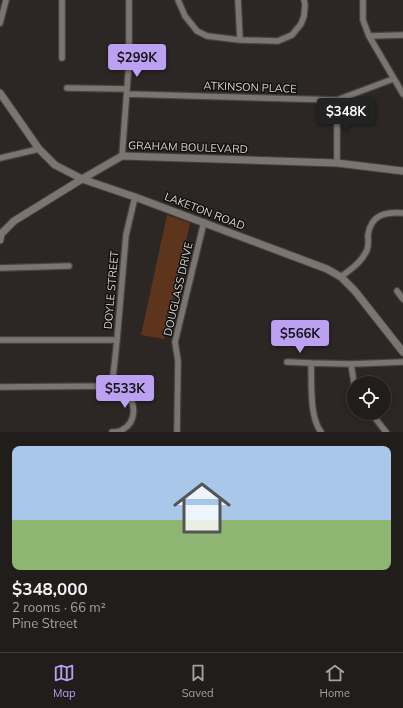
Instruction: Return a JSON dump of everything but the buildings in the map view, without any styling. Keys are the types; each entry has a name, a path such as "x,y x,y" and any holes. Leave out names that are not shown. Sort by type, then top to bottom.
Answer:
{"street":[{"path":"0,24 6,0"},
{"path":"62,0 62,58"},
{"path":"122,156 122,116 127,91 129,62 129,0"},
{"path":"178,0 185,16 197,31 207,36 240,40 278,42 292,35 301,24 304,16 304,0"},
{"path":"238,0 240,40"},
{"path":"363,0 363,20 369,36 403,94"},
{"path":"369,36 403,35"},
{"name":"ATKINSON PLACE","path":"67,88 338,100 394,79"},
{"name":"LAKETON ROAD","path":"0,93 39,149 55,165 82,179 204,222 327,269 342,277 355,291 403,352"},
{"path":"337,163 338,100"},
{"path":"0,158 39,149"},
{"name":"GRAHAM BOULEVARD","path":"0,236 14,221 122,156 337,163 403,171"},
{"name":"DOYLE STREET","path":"112,386 126,235 135,197"},
{"path":"342,277 361,261 368,248 368,233 373,221 379,215 403,213"},
{"name":"DOUGLASS DRIVE","path":"177,432 178,362 175,342 204,222"},
{"path":"0,268 69,266"},
{"path":"397,291 403,299"},
{"path":"0,340 117,340"},
{"path":"287,362 311,364 352,364 403,362"},
{"path":"311,364 312,407 317,428 321,432"},
{"path":"352,364 353,376"},
{"path":"0,387 112,386 127,395 133,404 134,410 129,424 121,431 112,432"},
{"path":"377,420 386,432"}],"shaded area":[{"path":"167,215 190,223 164,339 141,335"}]}
